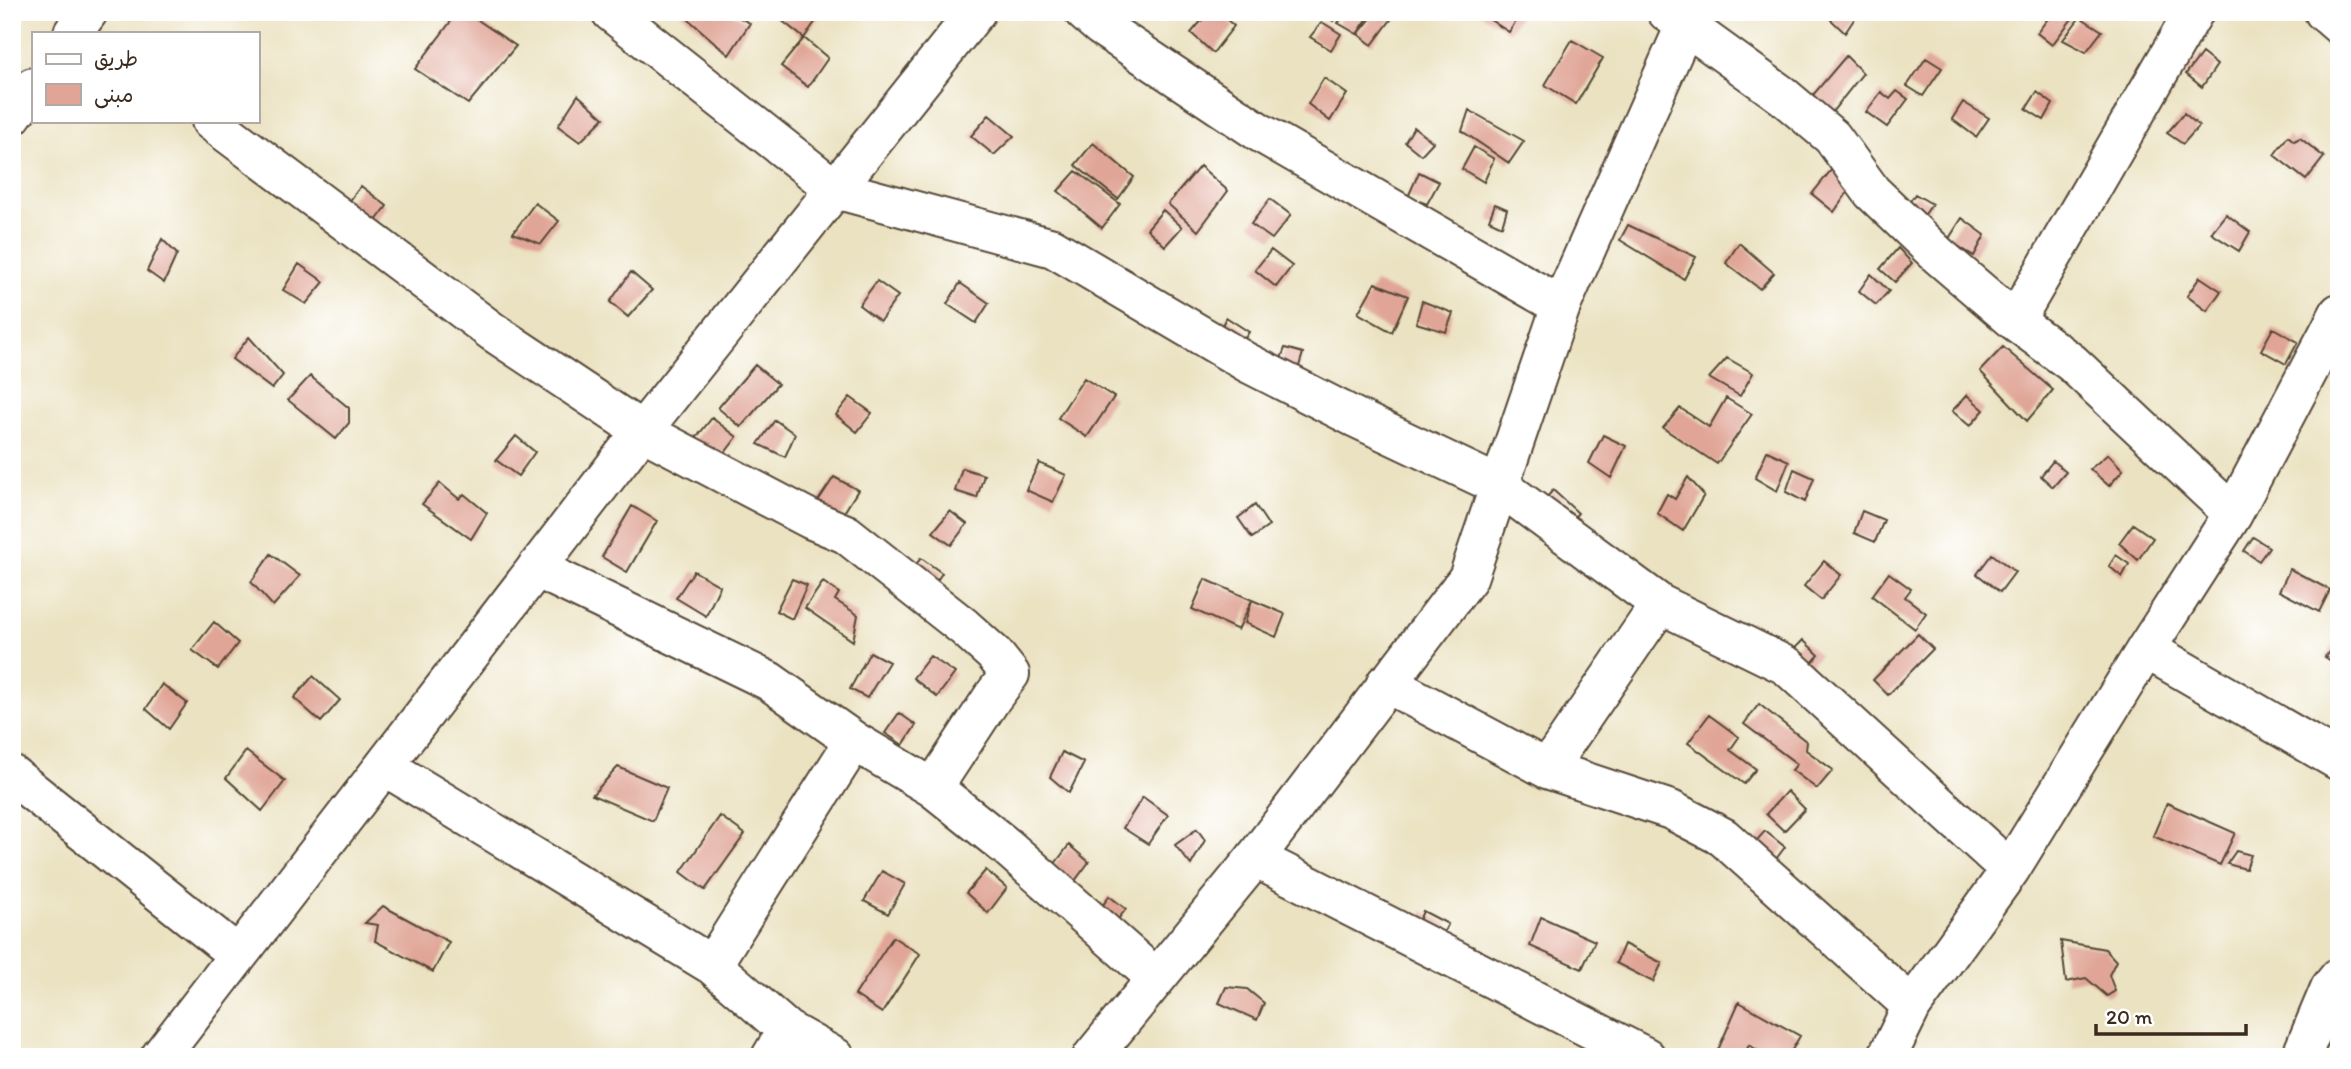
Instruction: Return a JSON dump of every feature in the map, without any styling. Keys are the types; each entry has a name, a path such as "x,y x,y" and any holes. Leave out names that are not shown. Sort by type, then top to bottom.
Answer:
{"street":[{"path":"611,12 835,189 1054,248 1246,362 1500,486 1660,604 1787,666 2010,870"},
{"path":"160,1057 642,431 976,12"},
{"path":"1084,12 1100,26 1259,132 1561,306"},
{"path":"2015,321 2194,12"},
{"path":"2324,12 2339,25"},
{"path":"1092,1057 1255,858 1468,578 1561,306 1681,16 1832,137 1872,192 1939,256 2015,321 2072,363 2233,514"},
{"path":"12,116 32,88"},
{"path":"212,122 493,332 642,431 810,519 846,534 964,627 1010,674 933,788"},
{"path":"1887,1057 1912,1006 2010,870 2233,514 2339,313"},
{"path":"536,568 769,681 854,741 933,788 1007,847 1156,978"},
{"path":"1547,769 1660,604"},
{"path":"2146,649 2339,761"},
{"path":"1386,683 1547,769 1671,810 1723,837 1912,1006"},
{"path":"712,965 854,741"},
{"path":"384,766 712,965 779,1043 835,1057"},
{"path":"12,775 238,955"},
{"path":"1255,858 1646,1057"},
{"path":"2301,1057 2330,988 2339,977"}],"building":[{"path":"458,12 466,12 516,46 468,104 415,69"},
{"path":"680,12 729,12 750,23 729,55"},
{"path":"771,12 822,12 804,38"},
{"path":"1209,12 1218,12 1234,26 1213,53 1191,33"},
{"path":"1322,12 1340,12 1333,21"},
{"path":"1347,12 1372,12 1357,34 1338,23"},
{"path":"1376,12 1385,12 1393,17 1372,45 1358,34"},
{"path":"1478,12 1522,12 1509,32"},
{"path":"1830,12 1854,12 1857,15 1845,33 1827,16"},
{"path":"2053,12 2077,12 2052,45 2037,33"},
{"path":"2080,17 2102,31 2086,52 2063,40"},
{"path":"1322,22 1341,34 1331,50 1310,37"},
{"path":"804,38 828,58 808,87 781,66"},
{"path":"1572,40 1603,58 1576,104 1545,85"},
{"path":"2202,53 2217,65 2202,87 2186,74"},
{"path":"1846,56 1863,73 1832,112 1812,96"},
{"path":"1926,58 1942,68 1923,96 1907,86"},
{"path":"1324,78 1347,94 1330,121 1308,104"},
{"path":"1897,91 1908,99 1887,127 1866,112 1881,92 1890,99"},
{"path":"2037,92 2053,104 2044,120 2026,109"},
{"path":"578,95 604,118 580,142 558,126"},
{"path":"1963,102 1989,118 1976,137 1952,119"},
{"path":"1469,110 1524,141 1509,163 1462,131"},
{"path":"2184,113 2199,126 2183,144 2167,133"},
{"path":"989,115 1014,136 994,155 971,136"},
{"path":"1414,127 1433,142 1421,155 1405,142"},
{"path":"2288,136 2294,141 2300,138 2324,157 2306,180 2274,155"},
{"path":"1093,143 1134,177 1118,199 1075,165"},
{"path":"1474,147 1494,159 1484,182 1462,169"},
{"path":"1200,166 1228,191 1198,231 1168,204"},
{"path":"1832,169 1852,186 1834,212 1812,194"},
{"path":"1076,171 1120,204 1102,228 1058,191"},
{"path":"1419,172 1439,182 1427,204 1408,197"},
{"path":"361,186 387,206 370,229 342,211"},
{"path":"1915,194 1932,204 1919,223 1903,211"},
{"path":"1270,199 1291,215 1272,239 1251,224"},
{"path":"535,203 559,221 541,244 513,233"},
{"path":"1495,204 1507,209 1502,226 1489,220"},
{"path":"1163,210 1182,227 1165,246 1147,229"},
{"path":"2226,214 2250,232 2239,251 2211,233"},
{"path":"1962,218 1985,235 1974,256 1948,240"},
{"path":"1628,225 1696,257 1684,279 1620,240"},
{"path":"162,239 177,254 164,283 147,271"},
{"path":"1739,243 1774,273 1760,289 1726,263"},
{"path":"1898,248 1912,263 1895,282 1880,269"},
{"path":"1271,250 1292,266 1276,287 1255,270"},
{"path":"299,264 324,282 306,304 283,290"},
{"path":"631,272 652,290 628,317 610,302"},
{"path":"1871,274 1889,291 1876,305 1859,291"},
{"path":"2200,277 2221,291 2207,311 2187,296"},
{"path":"877,281 898,296 880,321 859,305"},
{"path":"960,283 989,303 976,323 947,304"},
{"path":"1375,283 1408,296 1392,332 1358,313"},
{"path":"1422,301 1453,313 1446,332 1416,323"},
{"path":"1226,317 1249,332 1239,347 1218,334"},
{"path":"2273,328 2298,342 2286,364 2261,350"},
{"path":"249,337 283,375 272,389 232,359"},
{"path":"2003,347 2053,390 2027,421 1980,371"},
{"path":"1285,348 1303,353 1297,373 1278,367"},
{"path":"1727,358 1753,373 1740,396 1709,378"},
{"path":"755,365 778,384 741,427 718,408"},
{"path":"310,376 349,408 349,423 336,439 288,400"},
{"path":"1084,378 1114,397 1087,437 1058,418"},
{"path":"1967,395 1984,410 1970,426 1952,411"},
{"path":"850,397 872,413 857,432 836,415"},
{"path":"1726,398 1752,414 1717,464 1663,428 1680,408 1709,427"},
{"path":"712,418 737,437 717,463 692,443"},
{"path":"775,420 795,434 785,457 758,444"},
{"path":"1603,435 1626,446 1611,478 1589,463"},
{"path":"516,436 535,452 518,476 496,460"},
{"path":"1767,451 1789,461 1777,491 1755,478"},
{"path":"2108,454 2123,470 2109,486 2090,469"},
{"path":"2053,461 2066,472 2053,487 2041,476"},
{"path":"1039,463 1066,475 1053,502 1026,490"},
{"path":"962,468 984,475 977,498 955,491"},
{"path":"1794,469 1814,478 1805,502 1786,492"},
{"path":"834,477 858,490 840,519 816,504"},
{"path":"1688,477 1704,495 1683,531 1657,513 1667,494 1675,499"},
{"path":"440,483 459,499 464,494 487,513 471,539 422,504"},
{"path":"1553,490 1578,513 1557,536 1529,518"},
{"path":"1255,505 1269,526 1252,538 1238,518"},
{"path":"632,506 657,521 627,572 602,557"},
{"path":"950,511 967,524 951,545 933,532"},
{"path":"1862,511 1884,520 1875,542 1854,533"},
{"path":"2133,524 2153,538 2138,560 2119,543"},
{"path":"2253,537 2269,547 2259,561 2244,551"},
{"path":"271,554 300,576 273,606 251,582"},
{"path":"1992,554 2015,572 2000,592 1977,574"},
{"path":"2116,555 2129,564 2122,577 2109,566"},
{"path":"921,558 942,573 934,585 912,569"},
{"path":"1824,561 1841,575 1821,600 1804,586"},
{"path":"2290,569 2330,590 2319,612 2279,591"},
{"path":"694,571 720,586 706,616 676,598"},
{"path":"1889,573 1911,589 1905,597 1926,613 1915,629 1872,596"},
{"path":"792,579 807,585 792,619 776,611"},
{"path":"1205,579 1252,600 1238,630 1192,609"},
{"path":"823,582 839,593 835,600 858,615 853,641 805,608"},
{"path":"1252,600 1285,614 1276,637 1245,623"},
{"path":"214,622 238,643 218,669 192,650"},
{"path":"1918,634 1933,649 1888,695 1873,680"},
{"path":"2339,638 2339,666 2325,657"},
{"path":"1803,640 1819,655 1804,672 1787,657"},
{"path":"870,652 889,662 867,698 850,689"},
{"path":"930,656 955,673 937,697 913,678"},
{"path":"313,676 340,700 321,722 294,698"},
{"path":"162,684 187,703 169,729 146,709"},
{"path":"1759,704 1807,742 1806,750 1833,770 1817,789 1792,770 1797,764 1744,724"},
{"path":"899,713 916,725 903,745 885,733"},
{"path":"1709,715 1739,737 1730,750 1756,769 1744,784 1688,743"},
{"path":"246,751 285,781 262,811 226,778"},
{"path":"1062,752 1084,763 1069,793 1050,777"},
{"path":"618,767 667,788 653,821 592,795"},
{"path":"1787,791 1805,809 1784,831 1766,814"},
{"path":"1143,797 1168,815 1148,844 1123,828"},
{"path":"2167,803 2235,833 2220,865 2153,836"},
{"path":"720,816 745,834 705,890 681,872"},
{"path":"1197,829 1205,840 1191,865 1175,845"},
{"path":"1765,831 1785,847 1770,867 1748,850"},
{"path":"1069,845 1089,862 1074,882 1054,865"},
{"path":"2236,851 2251,855 2246,869 2227,864"},
{"path":"986,870 1007,888 988,913 966,893"},
{"path":"882,871 905,884 888,914 864,901"},
{"path":"1109,896 1126,909 1115,923 1099,911"},
{"path":"383,906 449,942 433,972 375,941 378,925 365,923"},
{"path":"1423,911 1448,924 1435,949 1412,937"},
{"path":"1541,917 1595,941 1582,969 1530,946"},
{"path":"893,937 920,954 882,1013 855,995"},
{"path":"2061,941 2105,949 2116,961 2109,975 2115,991 2107,996 2086,978 2066,982"},
{"path":"1624,944 1662,963 1653,982 1616,963"},
{"path":"1226,987 1247,989 1264,1003 1257,1020 1219,1003"},
{"path":"1739,1002 1800,1036 1788,1057 1768,1057 1749,1045 1743,1057 1715,1057"}]}
